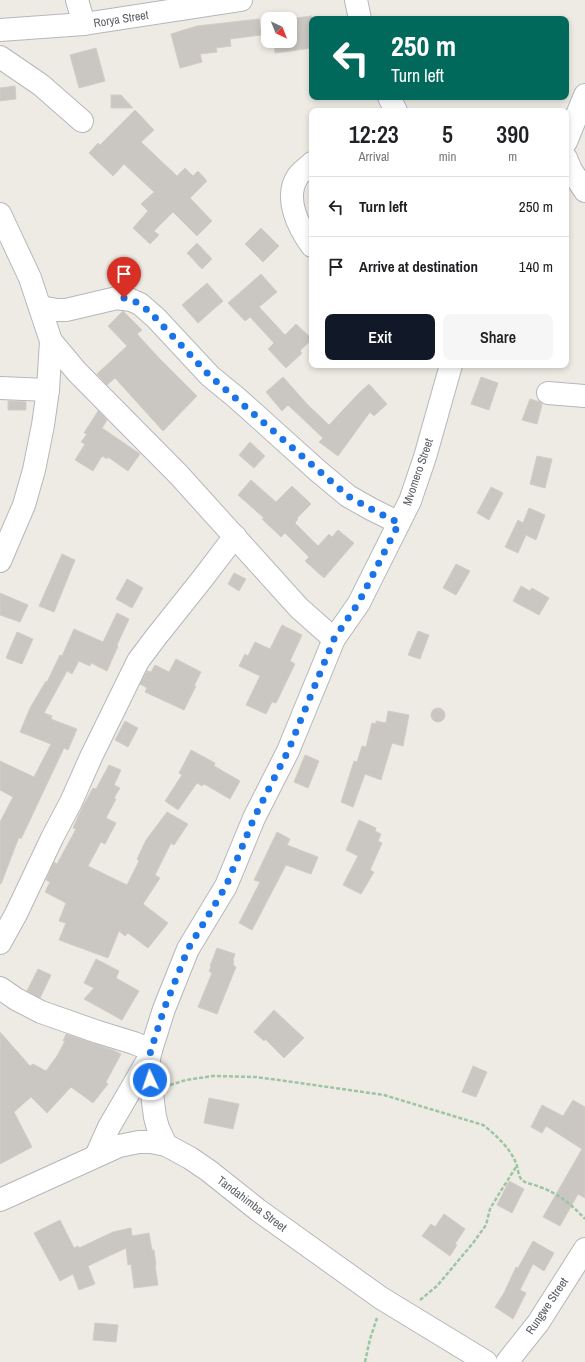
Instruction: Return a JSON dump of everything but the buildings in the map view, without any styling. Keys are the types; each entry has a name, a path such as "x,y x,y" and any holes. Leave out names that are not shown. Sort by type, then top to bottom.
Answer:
{"street":[{"path":"77,0 84,24"},
{"name":"Rorya Street","path":"0,30 84,24 241,0"},
{"path":"356,0 359,16"},
{"path":"0,57 41,85 82,121"},
{"path":"569,135 585,95"},
{"path":"569,165 585,191"},
{"path":"309,166 298,176 293,187 293,200 295,216 309,242"},
{"path":"0,214 30,278 51,341 48,390 34,470 24,505 0,561"},
{"path":"40,307 66,310 118,298 131,300 140,304 156,318 210,376 324,476 348,496 399,523"},
{"path":"51,341 77,372 179,475 299,608 334,639"},
{"name":"Mvomero Street","path":"166,1145 158,1128 151,1090 150,1054 164,1009 188,949 226,886 254,818 288,751 334,639 359,602 410,501 425,457 446,369"},
{"path":"0,388 48,390"},
{"path":"548,394 585,396"},
{"path":"0,943 16,914 71,802 91,757 138,661 235,536"},
{"path":"0,988 16,999 41,1012 134,1043 150,1054 109,1127 96,1156"},
{"name":"Tandahimba Street","path":"0,1200 119,1146 139,1142 151,1142 166,1145 190,1158 209,1171 258,1210 381,1298 486,1362"},
{"name":"Rungwe Street","path":"507,1362 538,1323 585,1249"}],"path":[{"path":"151,1090 186,1080 213,1076 263,1078 384,1095 483,1125 495,1135 508,1151 517,1166 521,1179 540,1186 572,1204 585,1219"},
{"path":"404,1312 426,1296 436,1286 473,1243 486,1225 490,1209 517,1166"},
{"path":"365,1362 370,1339 376,1323 381,1298"}],"route":[{"path":"124,298 140,304 149,311 210,376 348,496 399,523 359,602 334,639 319,672 288,751 254,818 226,886 188,949 164,1009 151,1050 148,1070 150,1080"}]}
